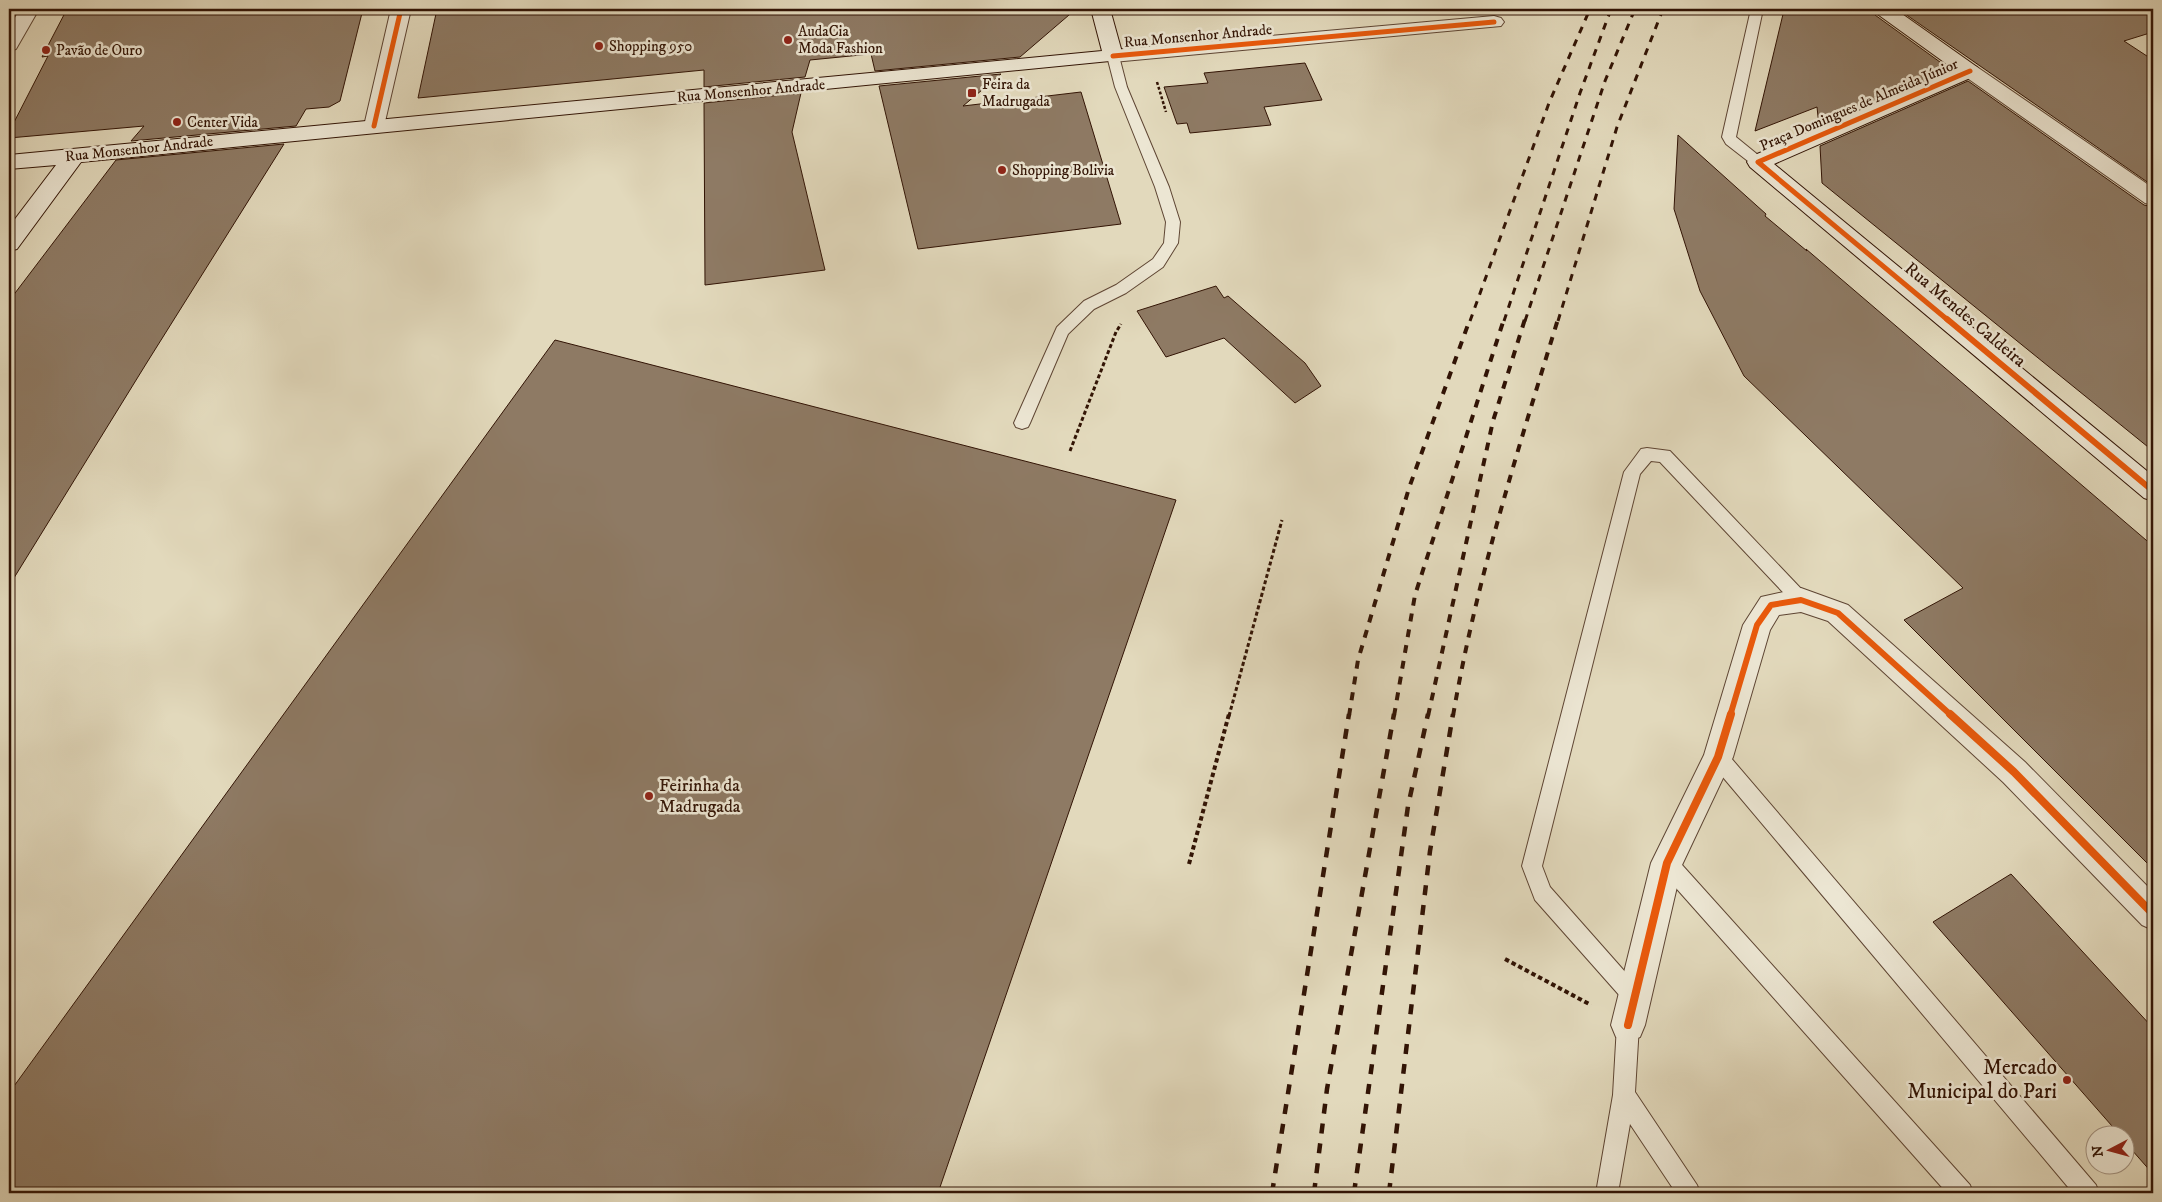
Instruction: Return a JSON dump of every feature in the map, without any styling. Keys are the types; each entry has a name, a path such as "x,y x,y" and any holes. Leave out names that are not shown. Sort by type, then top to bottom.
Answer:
{"street":[{"path":"9,45 29,9"},
{"path":"374,126 401,9"},
{"path":"1100,9 1113,56"},
{"path":"1883,9 2153,198"},
{"name":"Rua Monsenhor Andrade","path":"9,162 1113,56 1494,22"},
{"name":"Praça Domingues de Almeida Júnior","path":"1758,162 1970,71"},
{"path":"9,243 74,156"},
{"name":"Rua Mendes Caldeira","path":"1758,162 2153,491"},
{"path":"1631,1011 1667,863 1718,757 1757,625 1771,605 1801,600 1838,614 2014,772 2153,914"}],"lane":[{"name":"Rua Mendes Caldeira","path":"1757,9 1729,137 1758,162"},
{"path":"1022,423 1062,331 1089,305 1121,290 1158,263 1171,243 1173,222 1162,187 1121,87 1113,56"},
{"path":"1607,1193 1624,1095 1631,1011 1542,893 1532,866 1632,472 1647,454 1664,456 1801,600"},
{"path":"1718,757 2088,1193"},
{"path":"1667,863 1962,1193"},
{"path":"1624,1095 1689,1193"}],"path":[{"path":"1189,864 1282,520"},
{"path":"1505,959 1631,1011"}],"building":[{"path":"67,9 363,9 340,101 329,107 306,109 296,126 131,141 144,126 9,138 9,132 48,56 42,57"},
{"path":"437,9 1076,9 1020,57 875,71 871,54 810,60 805,77 704,87 704,70 418,98"},
{"path":"1872,9 1875,15 1951,70 1819,126 1817,107 1755,131 1784,10"},
{"path":"1898,9 2153,9 2153,32 2124,41 2153,60 2153,186"},
{"path":"1305,63 1322,100 1264,107 1271,125 1190,133 1187,123 1177,124 1164,87 1208,83 1204,73"},
{"name":"Shopping Bolivia","path":"1001,74 963,106 1081,92 1121,224 918,249 879,86"},
{"path":"1968,81 2144,205 2153,207 2153,451 1822,183 1820,146"},
{"path":"801,93 792,132 825,270 705,285 704,103"},
{"path":"1678,135 1766,214 1765,216 2153,546 2153,869 1904,620 1963,588 1744,376 1700,291 1674,209"},
{"path":"284,144 9,586 9,301 116,160"},
{"path":"1216,286 1224,298 1228,296 1305,363 1321,386 1295,403 1224,338 1166,357 1137,311"},
{"name":"Feirinha da Madrugada","path":"555,340 1176,500 938,1193 9,1193 9,1093"},
{"path":"2011,874 2153,1028 2153,1174 2134,1152 2134,1124 2110,1124 1933,922"}],"railway":[{"path":"1470,321 1549,103 1590,9"},
{"path":"1504,321 1580,93 1611,9"},
{"path":"1525,321 1605,81 1635,9"},
{"path":"1558,321 1617,127 1663,9"},
{"path":"1349,716 1358,660 1409,488 1470,319"},
{"path":"1394,716 1415,595 1504,319"},
{"path":"1428,716 1493,421 1525,319"},
{"path":"1453,716 1473,615 1499,516 1558,319"},
{"path":"1272,1193 1349,714"},
{"path":"1314,1193 1327,1089 1394,714"},
{"path":"1354,1193 1408,806 1428,714"},
{"path":"1389,1193 1430,851 1453,714"}],"cycle path":[{"path":"374,126 401,9"},
{"path":"1113,56 1494,22"},
{"path":"1970,71 1758,162 2153,491"},
{"path":"1628,1025 1667,863 1718,757 1757,625 1771,605 1801,600 1838,613 2014,772 2153,914"}],"place":[{"name":"AudaCia Moda Fashion","path":"788,40"},
{"name":"Shopping 950","path":"599,46"},
{"name":"Pavão de Ouro","path":"46,50"},
{"name":"Feira da Madrugada","path":"972,93"},
{"name":"Center Vida","path":"177,122"},
{"name":"Shopping Bolivia","path":"1002,170"},
{"name":"Feirinha da Madrugada","path":"649,796"},
{"name":"Mercado Municipal do Pari","path":"2067,1080"}]}
